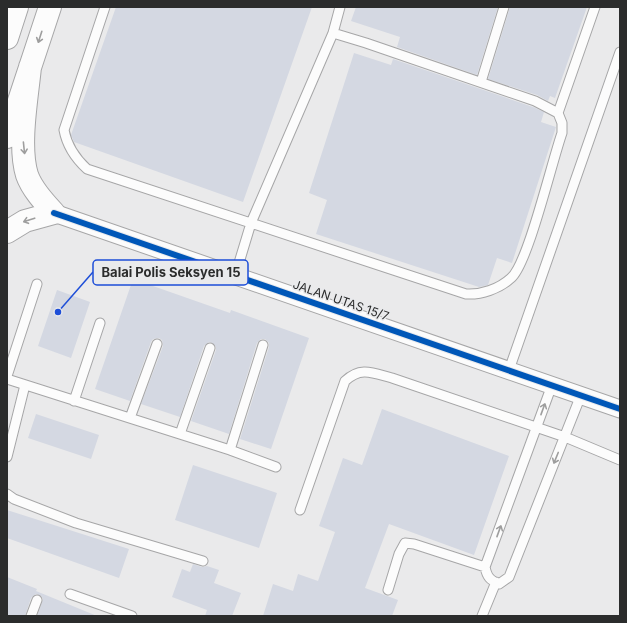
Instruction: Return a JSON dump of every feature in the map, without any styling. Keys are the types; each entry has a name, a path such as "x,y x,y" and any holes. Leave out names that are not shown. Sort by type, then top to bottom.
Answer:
{"highway":[{"path":"7,38 17,7"},
{"path":"7,137 50,7"},
{"path":"7,232 25,221 54,213 39,195 27,176 23,143 30,67"}],"street":[{"name":"JALAN UTAS 15/7","path":"54,213 620,409"}],"lane":[{"path":"105,7 64,130 67,144 75,156 87,169 466,294 479,295 512,278 525,254 562,133 562,123 558,113 535,101 332,33"},
{"path":"235,276 251,223 332,33 340,7"},
{"path":"481,82 504,7"},
{"path":"558,113 595,7"},
{"path":"509,370 620,52"},
{"path":"37,284 7,378 74,401 230,450 276,467"},
{"path":"74,401 100,323"},
{"path":"130,418 157,344"},
{"path":"230,450 263,345"},
{"path":"180,434 210,348"},
{"path":"300,510 345,381 354,373 368,371 536,427 620,460"},
{"path":"7,458 25,385"},
{"path":"552,385 485,567 486,575 499,584 509,577 581,395"},
{"path":"7,494 14,499 76,523 203,561"},
{"path":"388,590 399,554 405,543 414,544 485,567"},
{"path":"482,616 496,582"},
{"path":"70,594 132,616"},
{"path":"31,616 37,600"}],"building":[{"path":"116,7 312,7 243,202 74,142 71,135"},
{"path":"356,7 498,7 477,75 397,47 400,37 351,21"},
{"path":"510,7 587,7 555,98 550,96 548,101 537,95 488,79"},
{"path":"354,53 391,65 393,59 533,107 544,112 541,122 556,127 512,263 497,258 488,285 479,287 316,234 327,200 309,193"},
{"path":"133,279 230,313 231,310 309,338 271,449 240,439 269,347 269,343 265,339 261,339 257,343 229,434 191,421 216,350 216,347 212,343 209,342 204,346 180,417 141,404 163,346 162,340 159,338 153,339 151,342 130,401 95,389"},
{"path":"57,290 90,302 71,358 38,346"},
{"path":"382,409 509,456 474,555 389,524 365,588 398,600 392,616 263,616 273,584 293,591 298,574 318,581 335,532 319,526 343,458 362,465"},
{"path":"36,414 99,435 91,459 28,438"},
{"path":"193,465 277,493 259,548 175,520"},
{"path":"7,510 129,549 119,578 7,538"},
{"path":"193,564 219,570 214,583 241,593 232,616 205,616 207,610 172,597 182,569 190,572"},
{"path":"7,577 37,589 36,591 97,616 37,616 43,599 41,596 36,594 31,598 25,616 7,616"}],"cycle path":[{"path":"54,213 620,409"}],"place":[{"name":"Balai Polis Seksyen 15","path":"58,312"}]}
